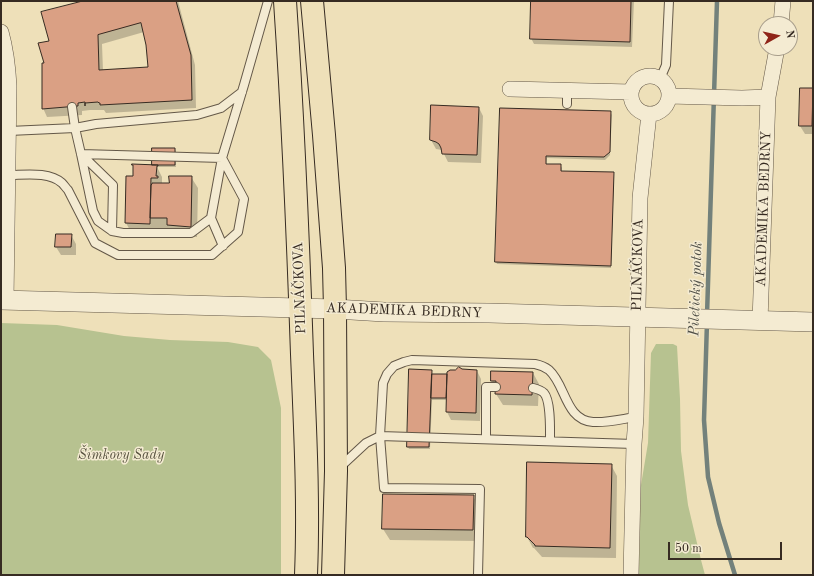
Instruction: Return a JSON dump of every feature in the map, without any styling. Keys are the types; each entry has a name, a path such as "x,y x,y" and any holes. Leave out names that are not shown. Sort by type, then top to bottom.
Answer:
{"main road":[{"name":"PILNÁČKOVA","path":"285,1 290,70 301,308 306,463 306,575"},
{"path":"313,3 334,268 336,471 333,575"}],"street":[{"path":"781,16 782,1"},
{"path":"1,32 8,64 9,86 8,175 3,300"},
{"name":"AKADEMIKA BEDRNY","path":"760,320 768,97 776,56"},
{"path":"648,76 654,76 660,79 668,89 668,102 660,111 649,114 643,113 631,99 633,86 637,81 648,76"},
{"path":"510,89 567,98 631,92"},
{"path":"669,96 742,98 768,97"},
{"name":"PILNÁČKOVA","path":"631,575 636,417 640,198 649,114"},
{"name":"AKADEMIKA BEDRNY","path":"3,300 335,309 384,312 489,313 813,322"}],"lane":[{"path":"223,246 211,218 222,158 268,1"},
{"path":"660,79 666,65 669,1"},
{"path":"9,132 75,128 96,124 197,115 221,108 242,92"},
{"path":"72,107 75,128 93,211 98,221 112,232 191,232 211,218"},
{"path":"81,154 222,158"},
{"path":"81,154 113,185 112,232"},
{"path":"8,175 45,175 54,177 68,190 95,243 118,255 212,255 238,232 244,199 222,158"},
{"path":"478,575 480,489 384,488 380,436 383,383 387,374 394,366 412,360 535,364 545,368 554,375 571,409 577,416 593,422 636,417"},
{"path":"486,439 486,387 496,387"},
{"path":"533,388 544,392 549,406 550,441"},
{"path":"336,471 366,443 380,436 634,444"}],"green space":[{"name":"Šimkovy Sady","path":"1,323 57,325 124,336 170,340 228,342 258,347 271,360 281,408 281,575 1,575"},
{"path":"656,344 673,344 677,346 681,451 688,505 705,575 639,575 641,485 648,443 651,353"}],"building":[{"path":"83,1 176,1 191,55 192,100 100,105 98,102 85,102 78,103 78,106 42,109 42,63 44,63 38,43 49,41 41,12","holes":["141,23 146,45 148,67 99,70 98,35"]},
{"path":"531,1 631,1 630,42 530,39"},
{"path":"800,88 813,88 812,126 799,126"},
{"path":"431,105 479,107 477,155 442,154 439,144 430,140"},
{"path":"500,108 611,111 610,152 604,157 546,156 546,164 561,164 561,171 614,172 611,266 495,262"},
{"path":"152,148 175,148 175,165 152,165"},
{"path":"132,164 158,165 156,176 158,176 158,178 151,178 150,224 125,223 126,176 133,176"},
{"path":"169,176 192,176 191,227 167,225 167,218 150,218 151,185 152,183 169,183"},
{"path":"56,234 72,234 71,247 55,247"},
{"path":"459,367 462,369 477,370 476,413 446,412 447,372 450,370 455,370"},
{"path":"409,369 432,370 429,447 407,447"},
{"path":"491,371 533,372 532,395 495,394 496,381 491,381"},
{"path":"432,374 447,374 446,398 431,398"},
{"path":"527,462 612,464 610,548 535,546 526,537"},
{"path":"383,494 474,495 473,530 382,529"}],"waterway":[{"name":"Piletický potok","path":"707,315 717,1"},
{"name":"Piletický potok","path":"707,322 704,420 708,477 719,523 735,575"}]}
